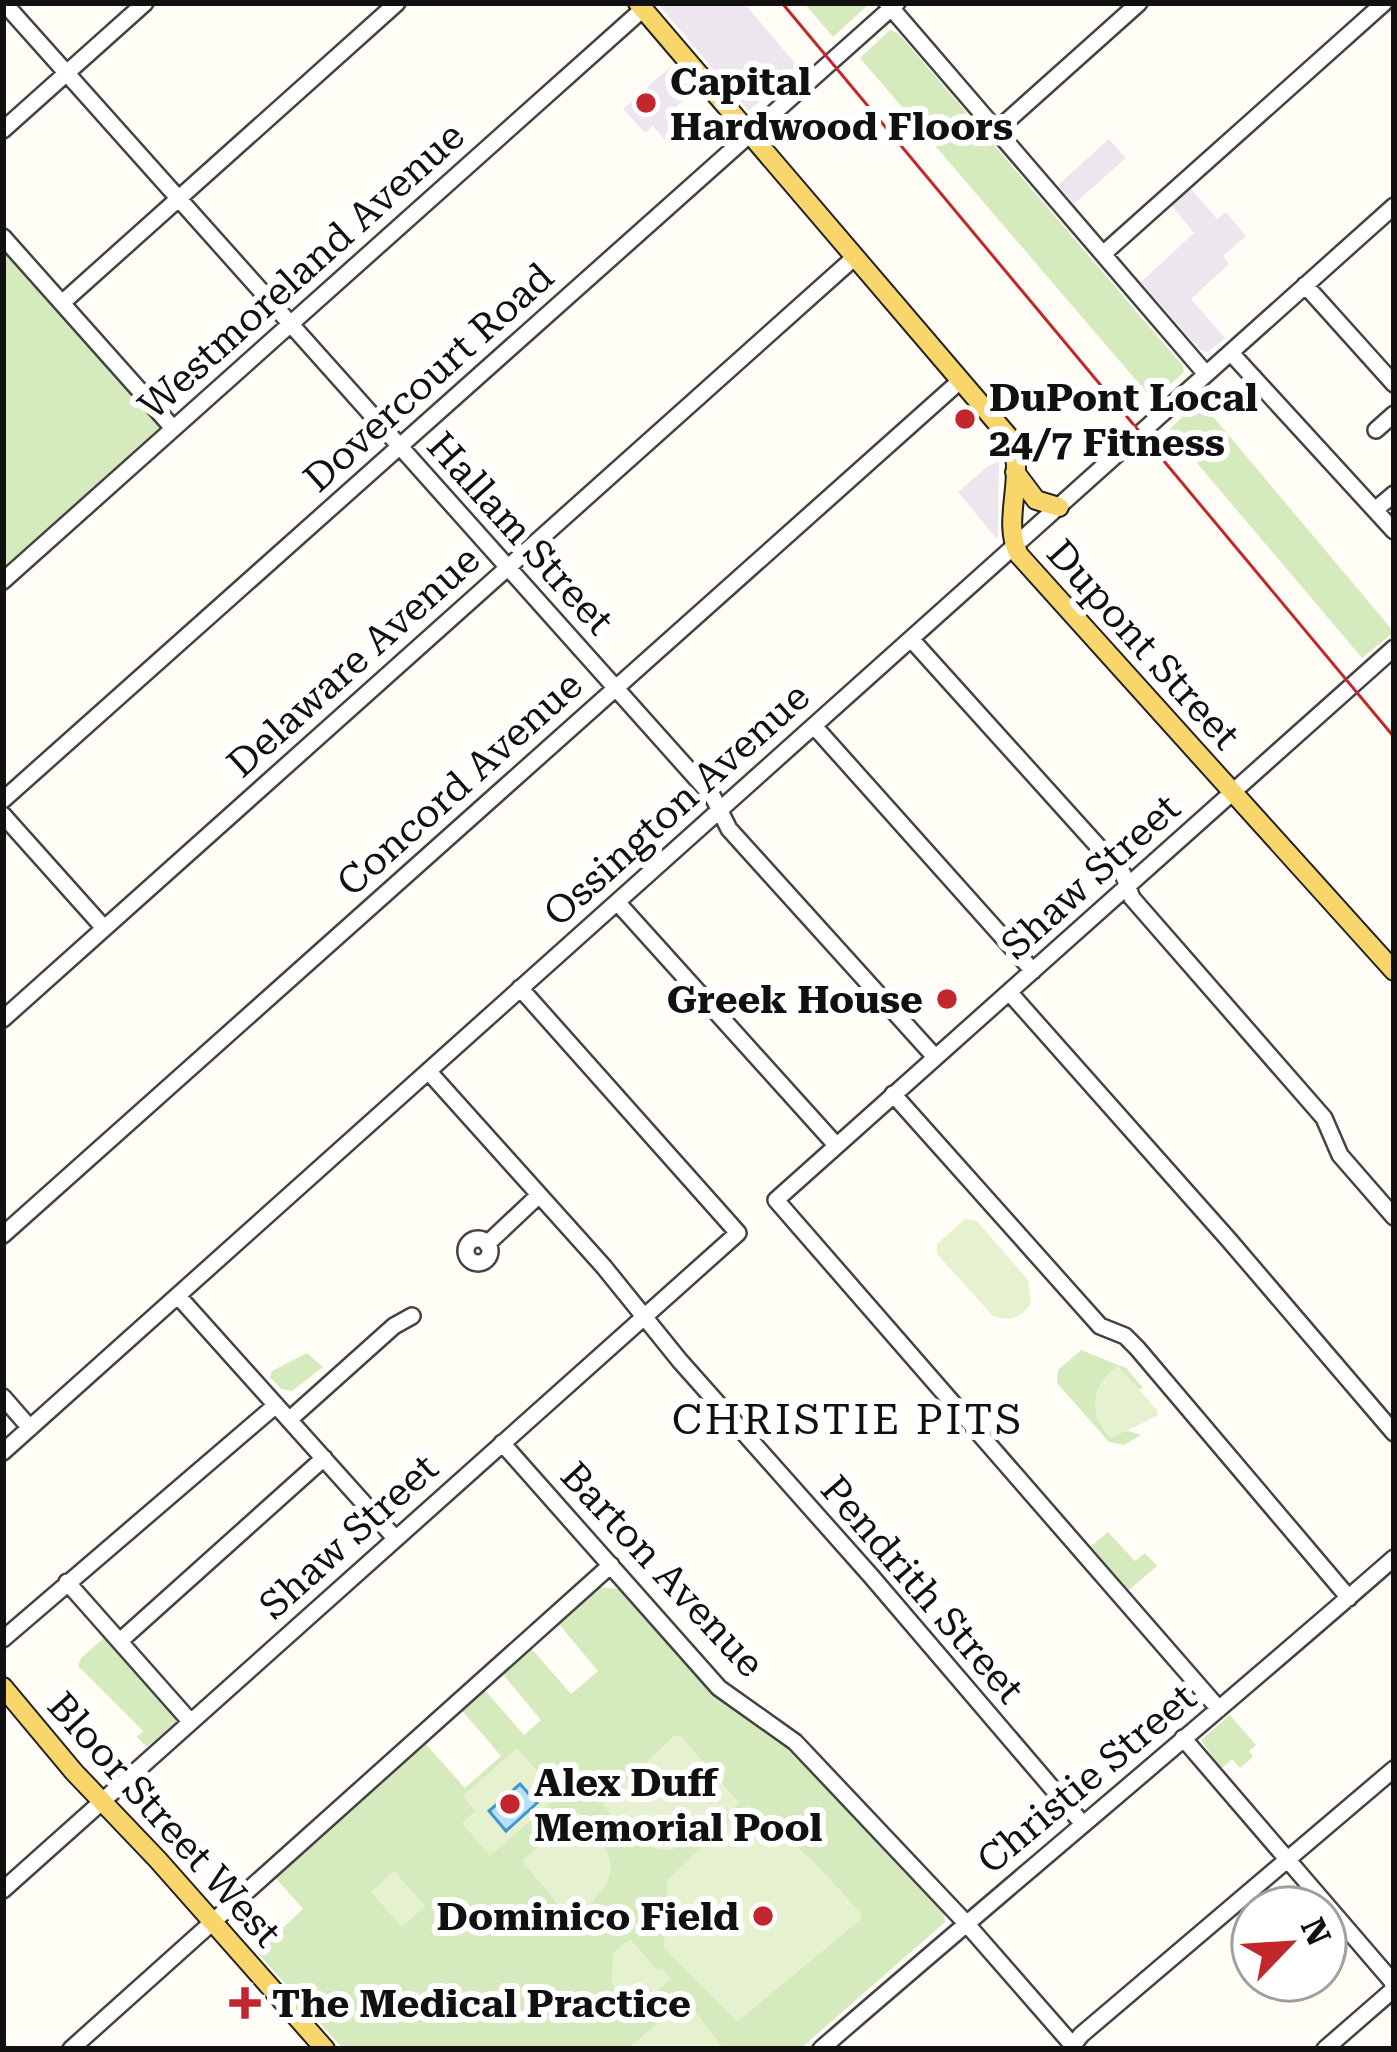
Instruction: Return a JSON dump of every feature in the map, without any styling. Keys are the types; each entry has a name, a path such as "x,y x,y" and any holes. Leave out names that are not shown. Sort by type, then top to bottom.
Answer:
{"main road":[{"name":"Dupont Street","path":"641,6 1008,436 1014,446 1014,546 1394,971"},
{"path":"1015,472 1036,500 1059,507"},
{"name":"Bloor Street West","path":"3,1687 316,2046"}],"street":[{"name":"Hallam Street","path":"4,3 615,687 720,808 729,829 935,1057"},
{"path":"3,130 145,3"},
{"path":"62,303 397,3"},
{"path":"997,130 1139,3"},
{"path":"1103,254 1384,3"},
{"path":"892,5 1206,374"},
{"name":"Dovercourt Road","path":"3,800 892,5"},
{"name":"Westmoreland Avenue","path":"3,580 641,6"},
{"name":"Ossington Avenue","path":"3,1452 1394,206"},
{"path":"3,237 173,428"},
{"name":"Delaware Avenue","path":"3,1018 855,256"},
{"path":"1306,285 1394,385"},
{"path":"1231,353 1394,531"},
{"name":"Concord Avenue","path":"3,1235 961,380"},
{"path":"1376,430 1394,414"},
{"path":"1375,511 1394,494"},
{"path":"910,639 1123,874 1126,888 1324,1118 1340,1155 1394,1217"},
{"name":"Shaw Street","path":"1219,1709 776,1200 1394,648"},
{"path":"814,726 1033,971"},
{"path":"3,815 104,928"},
{"path":"617,902 836,1144"},
{"name":"Shaw Street","path":"3,1890 738,1233 520,988"},
{"path":"1009,992 1394,1433"},
{"name":"Pendrith Street","path":"429,1072 1082,1823"},
{"path":"893,1094 1100,1325 1137,1348 1348,1598"},
{"path":"487,1244 539,1195"},
{"path":"178,1296 395,1538"},
{"path":"289,1420 394,1326 412,1316"},
{"path":"3,1397 30,1428"},
{"path":"3,1639 276,1405"},
{"name":"Barton Avenue","path":"502,1443 719,1688 795,1742 965,1922 1073,2048"},
{"path":"120,1641 324,1459"},
{"name":"Christie Street","path":"821,2049 1394,1558"},
{"path":"71,2049 610,1565"},
{"path":"67,1582 189,1720"},
{"path":"1184,1738 1391,1980 1394,1989 1325,2049"},
{"path":"1073,2048 1394,1769"}],"shaded area":[{"path":"657,3 744,3 799,68 749,111"},
{"path":"671,66 694,92 667,114 680,129 666,141 653,126 645,133 623,109"},
{"path":"1109,139 1126,158 1074,204 1058,185"},
{"path":"1190,188 1217,219 1226,212 1246,236 1223,256 1229,264 1191,299 1225,338 1208,352 1200,350 1141,282 1194,233 1171,205"},
{"path":"999,462 998,536 996,538 958,492"}],"green space":[{"path":"804,3 868,3 868,5 833,37"},
{"path":"890,30 899,34 1183,366 1184,372 1153,400 860,58"},
{"path":"3,248 161,426 5,566 3,566"},
{"path":"1199,400 1394,632 1362,658 1169,430"},
{"path":"965,1219 977,1221 1028,1280 1031,1302 1019,1315 1004,1319 992,1315 937,1254 937,1244"},
{"path":"1081,1350 1126,1368 1143,1388 1119,1393 1125,1430 1141,1435 1124,1445 1109,1442 1057,1383 1058,1370"},
{"path":"307,1353 323,1367 292,1391 281,1389 270,1377 272,1371"},
{"path":"1118,1366 1158,1411 1157,1416 1111,1438 1098,1420 1095,1400 1102,1382"},
{"path":"1108,1532 1135,1561 1145,1553 1157,1566 1129,1590 1091,1546"},
{"path":"597,1587 620,1589 714,1693 782,1741 943,1911 945,1922 800,2049 343,2049 257,1952 303,1909 273,1875 423,1741 465,1788 501,1756 460,1708 483,1688 524,1735 541,1720 501,1672 530,1647 571,1694 598,1671 558,1623"},
{"path":"106,1636 177,1717 147,1747 137,1737 143,1731 78,1666"},
{"path":"1230,1715 1256,1745 1249,1751 1253,1757 1240,1768 1232,1759 1221,1769 1201,1740"},
{"path":"674,1736 681,1736 739,1803 699,1836 669,1850 639,1840 602,1804"},
{"name":"Alex Duff Memorial Pool","path":"517,1748 559,1796 490,1856 462,1823 475,1811 463,1796"},
{"name":"Dominico Field","path":"749,1806 812,1860 861,1913 861,1919 737,2022 664,1948 667,1880"},
{"path":"579,1812 603,1844 611,1869 601,1892 571,1920 522,1861"},
{"path":"394,1871 425,1906 402,1927 371,1892"},
{"path":"630,1939 671,1979 630,2015 612,1983 613,1953"},
{"path":"686,2000 724,2049 627,2049"}],"water":[{"path":"520,1784 537,1803 506,1831 489,1811"}],"railway":[{"path":"782,3 1394,737"}],"place":[{"name":"Capital Hardwood Floors","path":"646,103"},
{"name":"DuPont Local 24/7 Fitness","path":"965,419"},
{"name":"Greek House","path":"947,999"},
{"name":"Alex Duff Memorial Pool","path":"510,1804"},
{"name":"Dominico Field","path":"763,1916"},
{"name":"The Medical Practice","path":"245,2003"}],"district":[{"name":"CHRISTIE PITS","path":"848,1419"}]}
